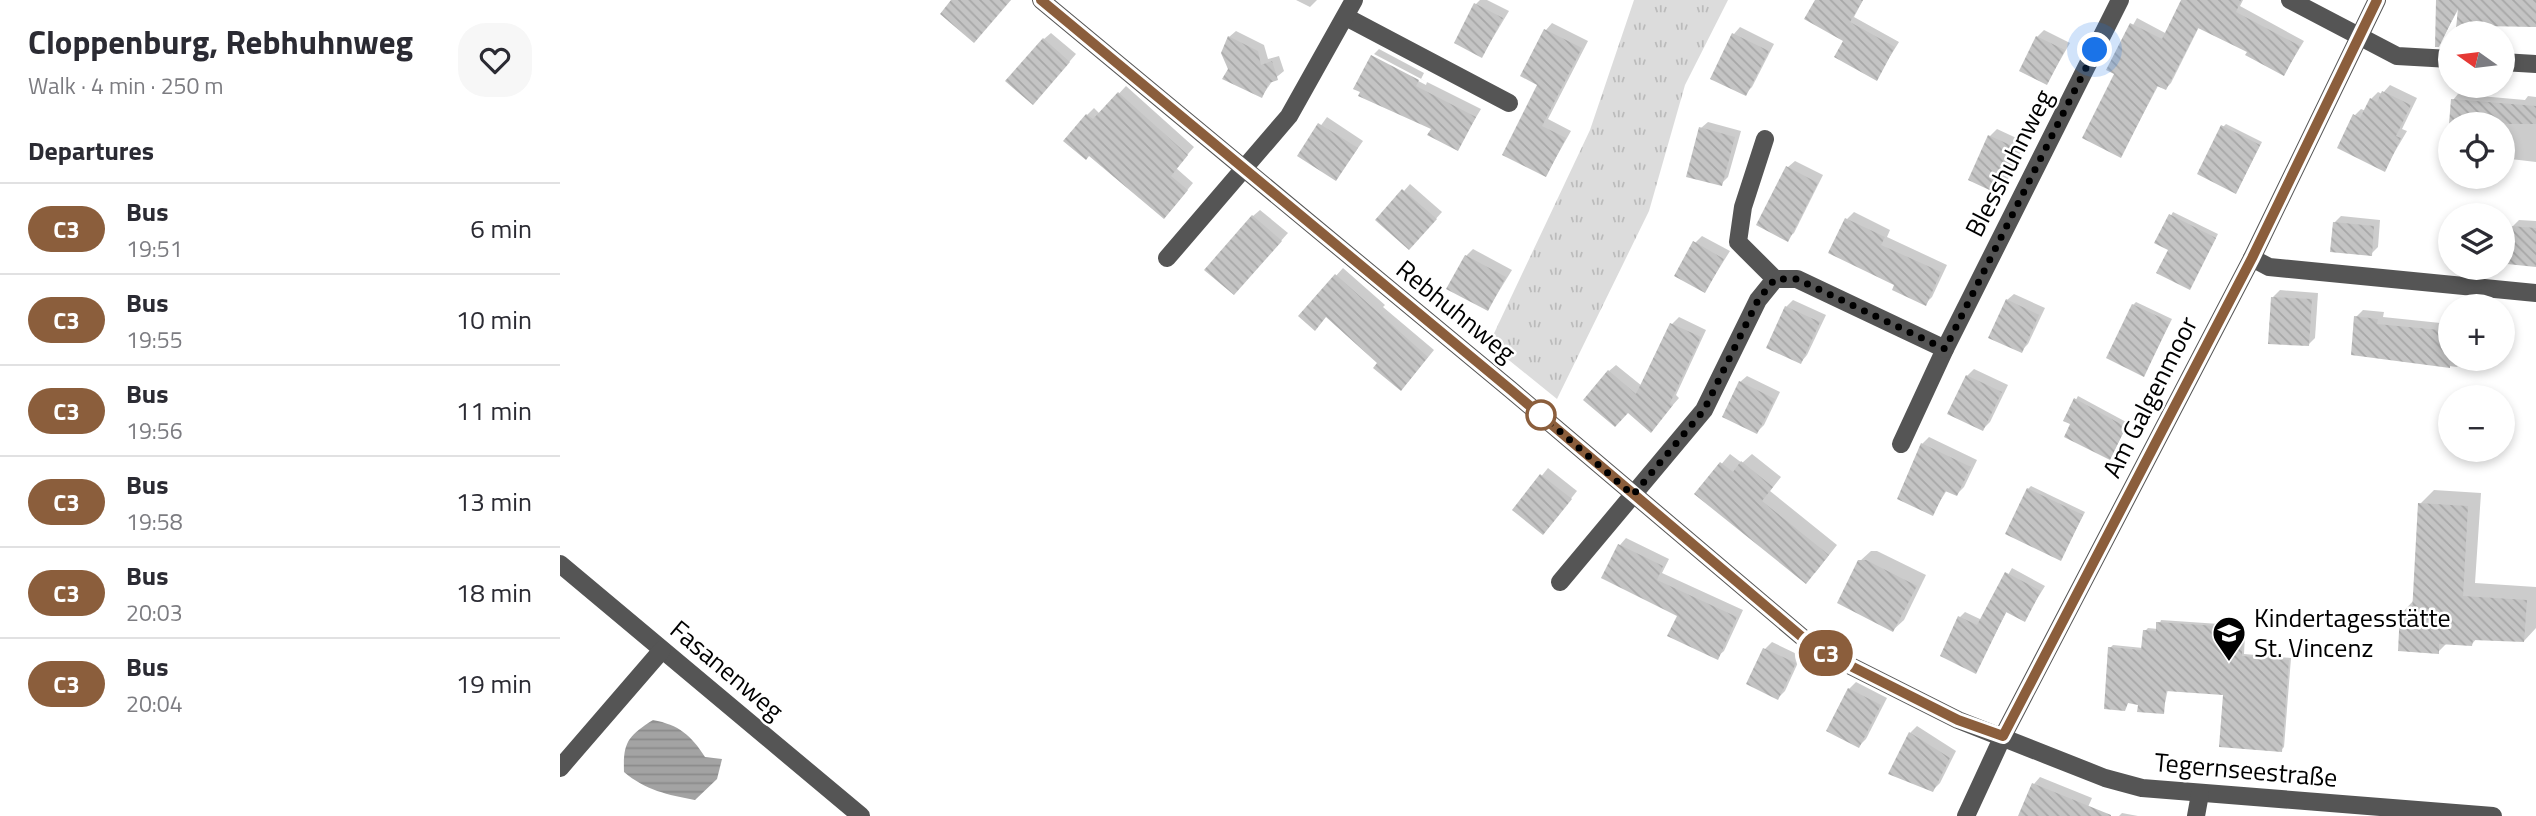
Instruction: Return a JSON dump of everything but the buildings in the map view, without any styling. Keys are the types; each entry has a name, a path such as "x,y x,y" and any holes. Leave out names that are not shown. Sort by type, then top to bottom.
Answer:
{"street":[{"name":"Rebhuhnweg","path":"1041,0 1815,648 1958,720 2003,736"},
{"path":"1167,257 1289,116 1354,0"},
{"name":"Blesshuhnweg","path":"1901,444 1945,349 2120,0"},
{"path":"2290,0 2397,57 2438,59"},
{"name":"Am Galgenmoor","path":"1966,816 2003,736 2252,258 2377,0"},
{"path":"1346,17 1509,103"},
{"path":"2515,63 2536,64"},
{"path":"1765,139 1743,207 1738,242 1775,279 1797,279 1945,349"},
{"path":"2252,258 2269,267 2536,293"},
{"path":"1560,582 1704,410 1758,300 1775,279"},
{"name":"Fasanenweg","path":"560,564 861,816"},
{"path":"560,768 663,650"},
{"name":"Tegernseestraße","path":"2003,736 2105,778 2142,788 2374,811 2493,816"},
{"path":"2196,816 2200,794"}],"green space":[{"path":"1634,0 1728,0 1685,85 1649,211 1557,399 1489,344 1590,130"}],"shaded area":[{"path":"653,720 684,732 705,757 722,759 717,779 695,800 657,791 624,772 629,741"}],"bus line":[{"name":"C3","path":"1041,0 1511,390 1815,648 1958,720 2003,736 2252,258 2377,0"}],"place":[{"name":"Kindertagesstätte St. Vincenz","path":"2229,663"}],"route":[{"path":"1541,415 1633,495 1704,410 1758,300 1775,279 1797,279 1945,349 2095,50"}]}
